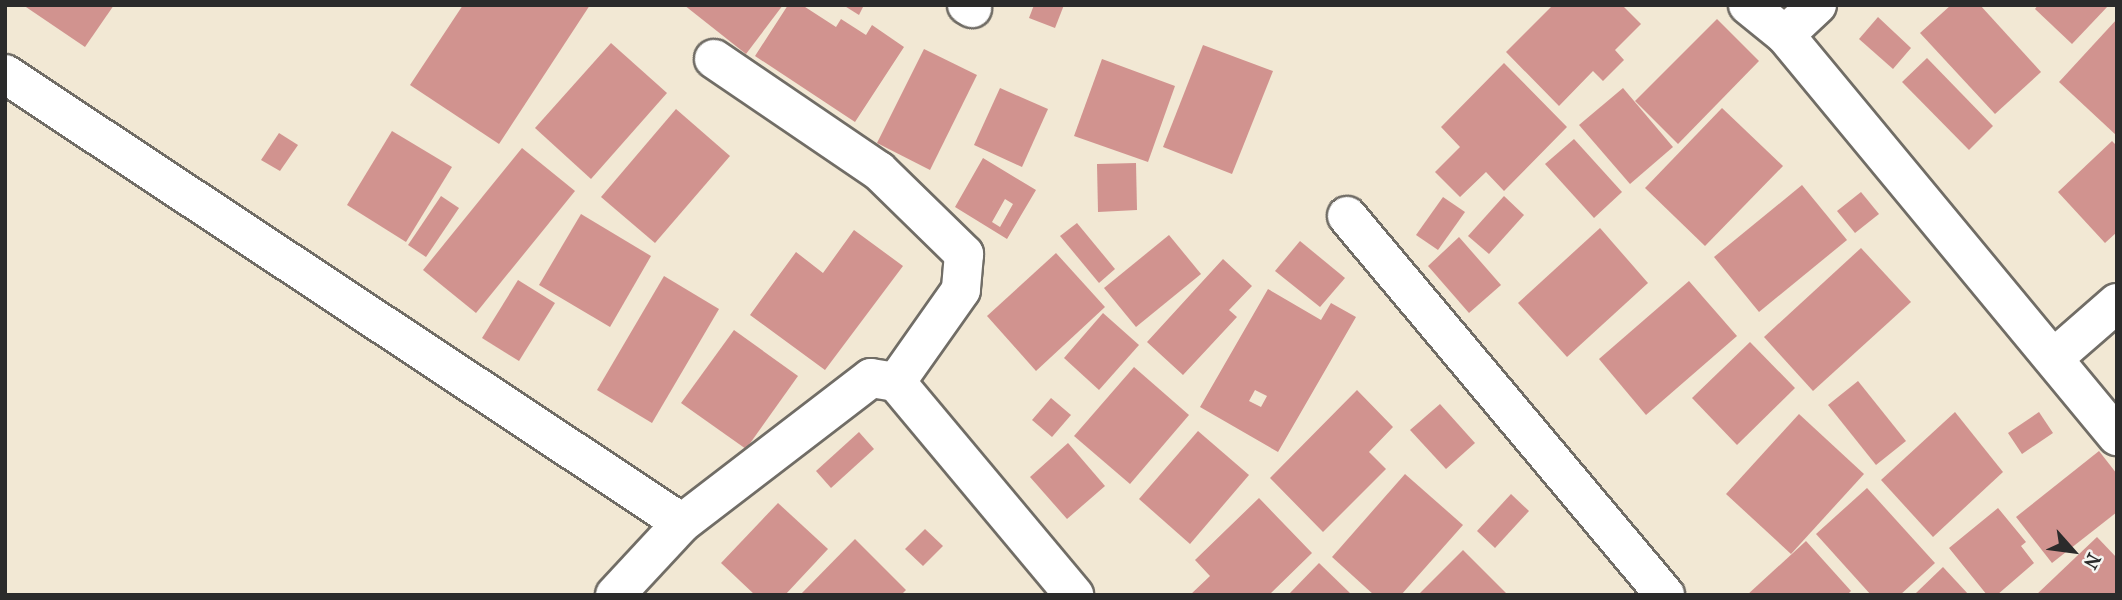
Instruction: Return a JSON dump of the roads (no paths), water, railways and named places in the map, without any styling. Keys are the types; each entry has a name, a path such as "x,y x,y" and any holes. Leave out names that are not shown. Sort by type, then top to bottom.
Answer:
{"street":[{"path":"1748,5 1785,35 2055,357 2117,436"},
{"path":"1785,35 1817,5"},
{"path":"714,60 879,171 964,254 961,290 896,382"},
{"path":"5,74 682,523"},
{"path":"1347,216 1665,595"},
{"path":"2055,357 2117,303"},
{"path":"615,595 682,523 871,377 896,382 1074,595"}]}
